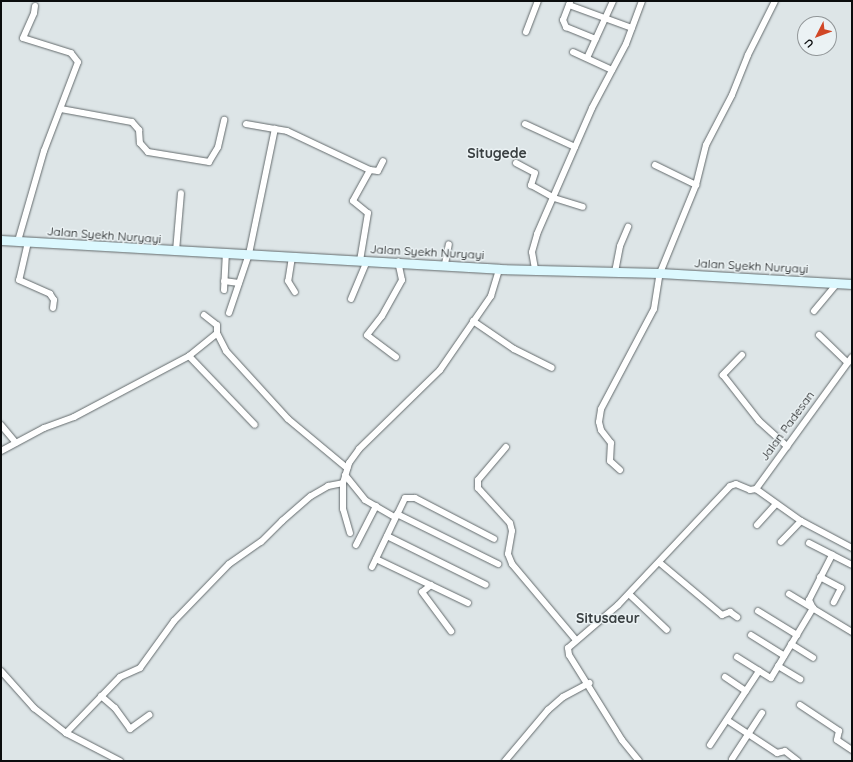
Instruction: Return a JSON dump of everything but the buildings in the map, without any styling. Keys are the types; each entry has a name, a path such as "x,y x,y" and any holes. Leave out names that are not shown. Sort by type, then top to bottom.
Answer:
{"main road":[{"name":"Jalan Syekh Nuryayi","path":"1,240 226,254 249,254 292,258 398,261 499,269 660,273 852,284"}],"street":[{"path":"526,32 538,1"},
{"path":"587,58 613,1"},
{"path":"535,269 533,246 592,108 632,28 642,1"},
{"path":"620,470 610,461 611,442 602,430 599,422 602,409 655,305 660,273 696,185 706,145 732,95 748,55 775,1"},
{"path":"596,39 566,27 563,20 570,3 632,28"},
{"path":"18,241 44,151 78,60 71,53 23,38 34,14 35,6"},
{"path":"572,52 612,70"},
{"path":"61,108 132,122 139,130 140,143 148,152 209,162 218,147 224,120"},
{"path":"246,124 287,131 370,170 378,171 383,161"},
{"path":"525,124 575,147"},
{"path":"229,313 249,254 275,129"},
{"path":"516,163 535,173 531,185 554,198 584,207"},
{"path":"655,165 696,185"},
{"path":"351,300 364,261 368,213 353,201 370,170"},
{"path":"176,251 181,193"},
{"path":"616,272 620,246 628,227"},
{"path":"28,242 19,280 50,294 54,300 53,308"},
{"path":"445,264 449,244"},
{"path":"224,290 226,254"},
{"path":"292,258 288,281 296,292"},
{"path":"396,357 367,335 382,316 402,280 398,261"},
{"path":"350,533 343,509 343,483 347,468 359,449 440,370 494,291 499,269"},
{"path":"224,281 239,283"},
{"path":"814,311 838,284"},
{"path":"204,315 217,325 218,333 226,351 288,419 347,468"},
{"path":"473,321 514,350 552,368"},
{"path":"1,451 44,428 74,417 190,356 218,333"},
{"path":"819,335 848,363"},
{"path":"742,355 723,375 745,400 759,421 787,446"},
{"path":"190,356 255,424"},
{"name":"Jalan Padesan","path":"756,489 852,357"},
{"path":"1,425 16,443"},
{"path":"506,447 478,480 478,488 510,523 512,531 508,554 512,564 576,640"},
{"path":"345,476 366,500 376,506 498,564"},
{"path":"66,733 123,675 140,668 174,621 230,564 261,542 282,520 311,496 328,486 343,483"},
{"path":"639,761 622,740 589,683 568,652 568,648 576,640 629,594 660,563 733,484 750,490 756,489 801,521 852,548"},
{"path":"372,568 405,498 415,498 494,539"},
{"path":"757,525 776,504"},
{"path":"356,546 376,506"},
{"path":"781,542 801,521"},
{"path":"387,536 486,586"},
{"path":"809,543 852,565"},
{"path":"813,608 809,600 832,555"},
{"path":"376,559 468,603"},
{"path":"660,563 722,615 730,612 737,617"},
{"path":"820,577 841,588 834,602"},
{"path":"430,585 422,592 451,631"},
{"path":"629,594 667,630"},
{"path":"789,594 852,632"},
{"path":"737,656 771,678 813,608"},
{"path":"758,611 796,635"},
{"path":"751,636 784,656"},
{"path":"791,644 813,658"},
{"path":"778,666 800,679"},
{"path":"1,671 28,702 66,733 120,761"},
{"path":"710,744 759,671"},
{"path":"725,677 746,691"},
{"path":"505,761 536,721 552,706 589,683"},
{"path":"101,696 115,708 130,729 149,715"},
{"path":"800,705 839,731 837,740 852,750"},
{"path":"732,759 762,713"},
{"path":"727,720 776,753 785,751 798,761"}],"district":[{"name":"Situgede","path":"497,153"},
{"name":"Situsaeur","path":"608,618"}]}
